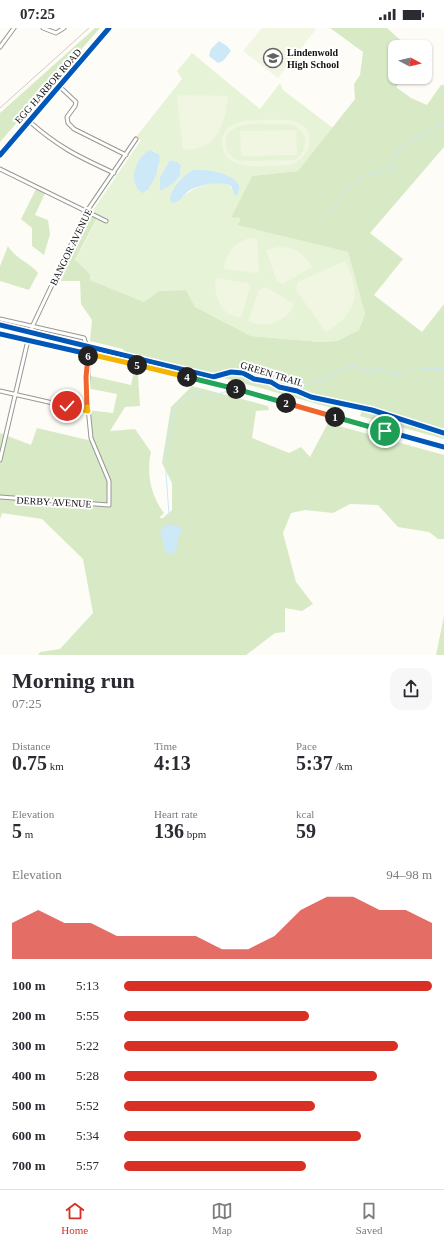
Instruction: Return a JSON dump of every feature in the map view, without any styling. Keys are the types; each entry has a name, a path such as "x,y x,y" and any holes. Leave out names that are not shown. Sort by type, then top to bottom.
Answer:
{"street":[{"path":"0,47 14,28"},
{"path":"43,28 56,33 64,28"},
{"name":"EGG HARBOR ROAD","path":"0,155 109,28"},
{"path":"59,86 76,102 75,106 67,117 68,123 74,129 126,155"},
{"path":"29,121 49,139 68,152 114,173"},
{"name":"BANGOR AVENUE","path":"0,460 32,327 87,211 136,139"},
{"path":"0,169 106,221"},
{"path":"0,319 84,338 89,354 86,377 88,411 0,391"},
{"path":"0,334 207,382 444,447"},
{"name":"DERBY AVENUE","path":"0,497 109,505 109,481 93,444 88,411"}],"green space":[{"path":"95,28 100,28 0,142 0,113"},
{"name":"Lindenwold High School","path":"262,28 316,29 278,78 243,51"},
{"path":"330,28 387,28 400,40 388,40 388,84 398,84 396,87 411,98 427,105 441,85 444,85 444,147 370,233 403,259 374,295 422,332 444,304 444,439 360,416 363,408 344,403 339,410 170,363 167,364 126,354 123,349 90,341 92,320 81,304 80,281 60,281 89,216 97,218 75,260 90,274 90,280 144,302 159,291 186,290 195,307 251,336 320,342 337,341 359,330 365,314 348,252 237,225 240,221 239,217 231,218 252,176 298,171 355,99 354,84 360,75 363,52"},
{"path":"192,53 260,109 280,83 283,90 333,128 298,171 252,176 232,218 239,216 240,221 238,225 348,252 365,314 359,330 337,341 320,342 251,336 195,307 186,290 159,291 144,302 90,280 90,274 75,261 97,219 89,216 141,140 136,137 182,79 177,71","holes":["154,151 159,154 159,168 145,193 135,170 143,154","170,160 181,165 180,175 175,182 160,177","193,170 219,172 231,178 240,187 236,196 229,185 217,183 196,188 181,199 170,198 175,186"]},
{"path":"179,95 228,96 224,118 218,133 208,144 200,148 183,150 177,98"},
{"path":"243,121 294,121 305,128 309,134 309,147 301,158 289,165 242,165 233,162 227,157 223,149 223,137 229,126","holes":["248,124 287,124 294,126 303,133 305,139 303,150 295,160 239,161 234,159 227,151 227,137 231,130 239,127"]},
{"path":"296,130 297,155 241,156 240,131"},
{"path":"37,187 46,191 35,215 48,220 50,234 44,255 32,246 32,228 21,219"},
{"path":"257,238 259,271 257,273 224,269 227,256 234,246 244,240"},
{"path":"8,246 15,255 38,273 29,290 0,281 0,266"},
{"path":"279,247 289,248 298,252 306,258 312,267 283,284 277,282 266,250"},
{"path":"345,261 354,283 354,301 350,310 344,317 326,332 296,290 298,282"},
{"path":"216,278 248,283 250,287 241,317 234,316 229,313 220,304 216,291"},
{"path":"266,287 294,304 291,310 281,319 268,324 248,321 259,290"},
{"path":"134,372 140,374 138,375 140,406 125,407 110,431 135,429 151,452 149,476 153,492 164,513 159,518 163,518 172,510 172,483 162,463 171,407 192,386 268,406 269,410 256,411 252,438 289,453 301,447 310,457 328,423 444,455 444,539 438,539 429,532 398,527 378,505 350,504 333,513 305,510 291,513 283,533 296,582 313,604 302,611 285,608 285,632 275,633 246,655 38,655 40,652 60,649 93,613 83,559 42,519 2,513 0,519 0,433 31,445 37,428 92,441 87,410 113,413 117,394 86,388 87,375 131,385"},
{"path":"444,616 444,655 436,655"}],"water":[{"path":"219,41 227,46 231,51 223,61 218,63 209,56 211,49"},
{"path":"150,150 159,154 160,158 156,176 150,187 143,193 135,184 135,170 141,158"},
{"path":"170,160 181,165 180,175 175,182 160,190 160,177"},
{"path":"193,170 206,170 219,172 226,175 240,187 237,195 235,196 231,186 216,183 199,186 190,190 178,202 172,203 170,198 175,186 182,178"},
{"path":"164,526 179,526 182,530 177,542 178,547 172,555 166,553 160,532"}],"waterway":[{"path":"325,218 350,187 364,176 392,168 395,155 399,150 419,137 444,124"},
{"path":"244,382 263,377 286,376 297,378 307,386 316,380 323,380 345,368 352,367 367,371 381,368 396,375 406,372 414,367 429,369 444,368"},
{"path":"170,527 165,460 175,409 179,403 194,394 212,396 231,390"}],"railway":[{"path":"0,108 89,28"}],"cycle path":[{"path":"0,155 109,28"},
{"name":"GREEN TRAIL","path":"0,325 213,377 231,372 243,373 254,379 271,382 279,387 297,391 311,397 372,410 444,433"},
{"path":"0,334 84,353"},
{"path":"205,381 444,447"}],"place":[{"name":"Lindenwold High School","path":"273,58"}],"route":[{"path":"67,406 88,411 86,377 89,354 221,385 385,431"}]}
